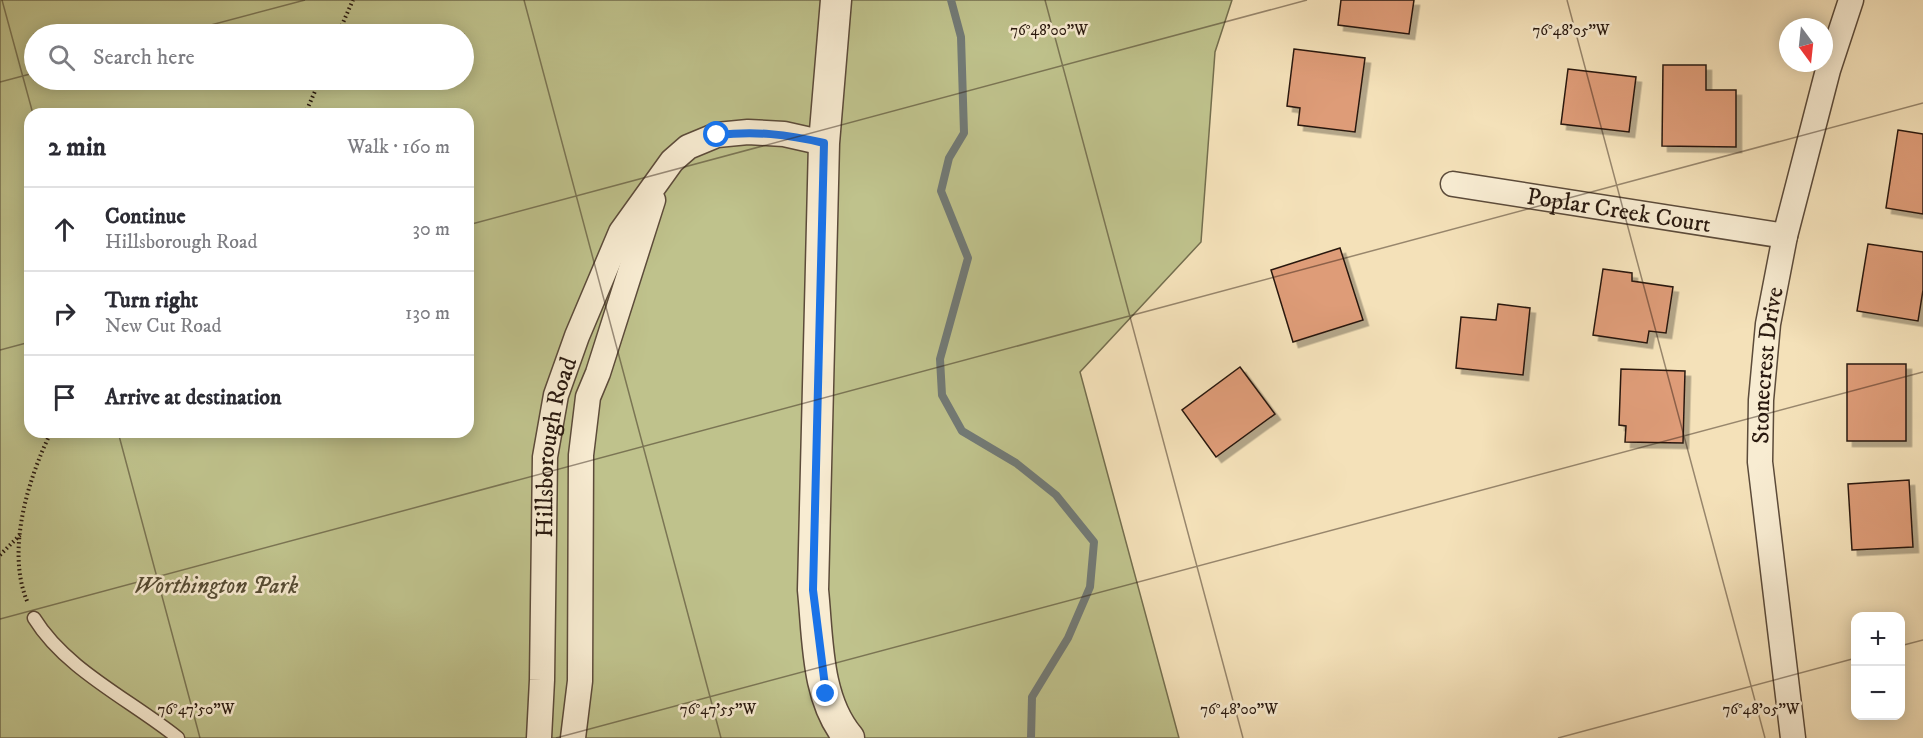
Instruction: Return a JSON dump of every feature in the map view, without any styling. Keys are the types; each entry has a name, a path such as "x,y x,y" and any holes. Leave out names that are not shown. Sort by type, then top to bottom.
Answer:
{"street":[{"path":"836,0 824,143 813,590 826,694 840,728 849,738"},
{"name":"Stonecrest Drive","path":"1793,738 1760,462 1761,400 1768,324 1785,236 1828,70 1851,0"},
{"name":"Hillsborough Road","path":"539,738 545,457 556,395 577,336 621,232 672,161 688,147 717,135 748,132 784,134 824,143"},
{"name":"Hillsborough Road","path":"573,738 580,681 581,455 588,397 598,373 660,179"},
{"name":"Poplar Creek Court","path":"1453,184 1785,236"}],"lane":[{"path":"34,618 42,632 93,678 178,738"}],"path":[{"path":"342,24 353,0"},
{"path":"308,108 316,90"},
{"path":"34,618 23,592 17,557 25,503 48,438"},
{"path":"0,555 20,535"}],"green space":[{"name":"Worthington Park","path":"0,0 1232,0 1215,52 1201,242 1080,372 1179,738 0,738"}],"building":[{"path":"1341,0 1414,0 1409,34 1338,25"},
{"path":"1294,49 1365,58 1355,132 1298,125 1300,108 1287,106"},
{"path":"1663,65 1706,65 1706,90 1736,90 1736,147 1662,146"},
{"path":"1568,69 1636,77 1629,132 1561,124"},
{"path":"1898,130 1923,134 1923,214 1886,208"},
{"path":"1868,244 1923,252 1923,290 1918,321 1857,311"},
{"path":"1340,248 1363,320 1293,342 1271,270"},
{"path":"1603,269 1632,273 1632,281 1673,287 1666,333 1649,331 1647,343 1593,335"},
{"path":"1498,304 1530,308 1523,375 1456,368 1461,317 1496,320"},
{"path":"1847,364 1906,364 1906,441 1847,441"},
{"path":"1240,367 1275,414 1216,457 1182,410"},
{"path":"1621,369 1685,371 1683,443 1625,442 1626,426 1619,425"},
{"path":"1909,480 1913,547 1852,550 1848,484"}],"waterway":[{"path":"951,0 961,37 964,133 949,158 941,191 968,258 940,359 942,395 962,431 1016,463 1056,495 1094,542 1090,587 1068,638 1032,697 1031,738"}],"route":[{"path":"717,135 748,132 784,134 824,143 813,590 819,653 826,694"}]}
